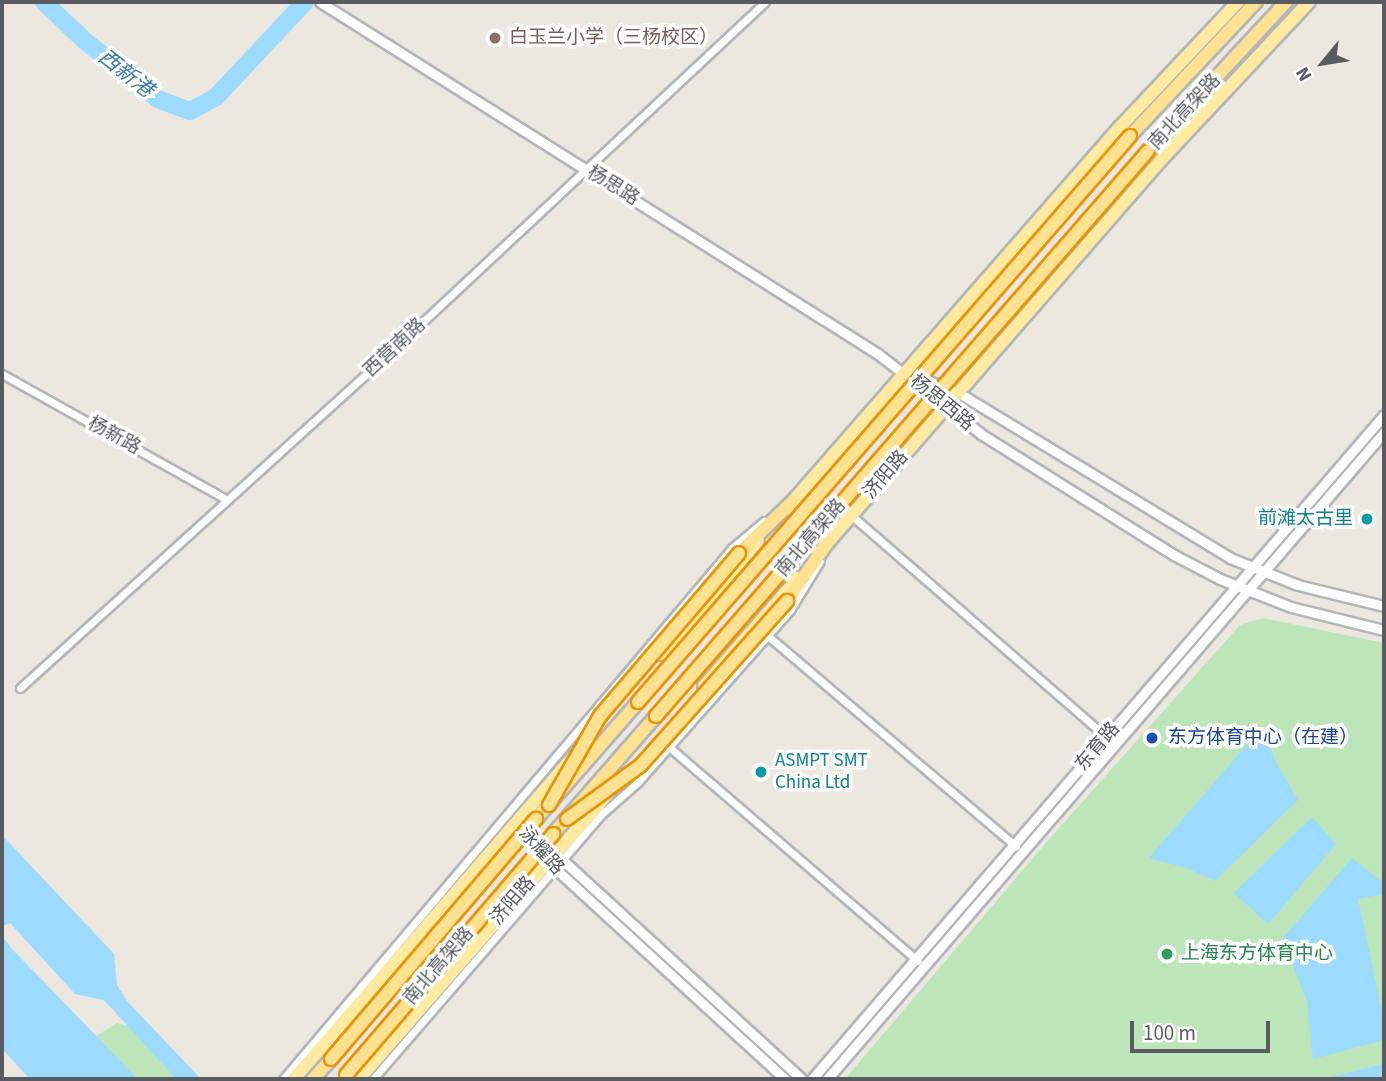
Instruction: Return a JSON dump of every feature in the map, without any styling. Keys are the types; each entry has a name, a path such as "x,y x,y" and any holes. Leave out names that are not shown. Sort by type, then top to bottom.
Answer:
{"highway":[{"name":"南北高架路","path":"313,1079 1130,136 1256,2"},
{"name":"南北高架路","path":"341,1079 1139,162 1286,2"},
{"path":"549,805 600,716 739,553 792,502"},
{"path":"566,820 641,765 787,601 828,542"}],"main road":[{"path":"294,1079 905,372 1238,2"},
{"name":"济阳路","path":"359,1079 552,863 850,515 1160,161 1309,2"}],"street":[{"name":"杨思路","path":"320,2 905,372"},
{"name":"西营南路","path":"20,688 765,2"},
{"name":"杨思西路","path":"905,372 959,393 1186,534 1252,568 1326,593 1384,606"},
{"name":"杨思西路","path":"905,372 944,409 1174,555 1247,591 1319,616 1384,630"},
{"name":"杨新路","path":"2,374 226,499"},
{"name":"东育路","path":"812,1079 1384,415"},
{"name":"东育路","path":"827,1079 1384,432"},
{"path":"283,1079 732,548 792,502"},
{"path":"850,515 1115,743"},
{"path":"373,1079 552,863 669,747 803,595 828,542"},
{"path":"768,636 1023,851"},
{"path":"669,747 924,965"},
{"name":"泳耀路","path":"515,824 552,863 785,1079"},
{"name":"泳耀路","path":"552,863 802,1079"}],"green space":[{"name":"上海东方体育中心","path":"1263,618 1384,643 1384,1079 845,1079 1051,837 1240,625"},
{"path":"117,1023 129,1026 176,1079 138,1079 96,1036"}],"water":[{"path":"1263,726 1276,763 1298,800 1215,881 1187,868 1149,858"},
{"path":"1312,817 1336,844 1268,924 1234,893"},
{"path":"2,835 114,954 117,985 127,1001 201,1079 176,1079 104,1000 75,994 10,923 2,926"},
{"path":"1352,858 1384,883 1384,894 1358,899 1384,1020 1384,1040 1313,1059 1307,1001 1282,939"},
{"path":"2,936 138,1079 30,1079 2,1049"},
{"path":"1384,1064 1384,1079 1323,1079"}],"waterway":[{"name":"西新港","path":"44,2 85,41 158,99 190,111 216,97 305,2"}],"place":[{"name":"白玉兰小学（三杨校区）","path":"495,38"},
{"name":"前滩太古里","path":"1367,519"},
{"name":"东方体育中心（在建）","path":"1152,738"},
{"name":"ASMPT SMT China Ltd","path":"761,772"},
{"name":"上海东方体育中心","path":"1167,954"}]}
